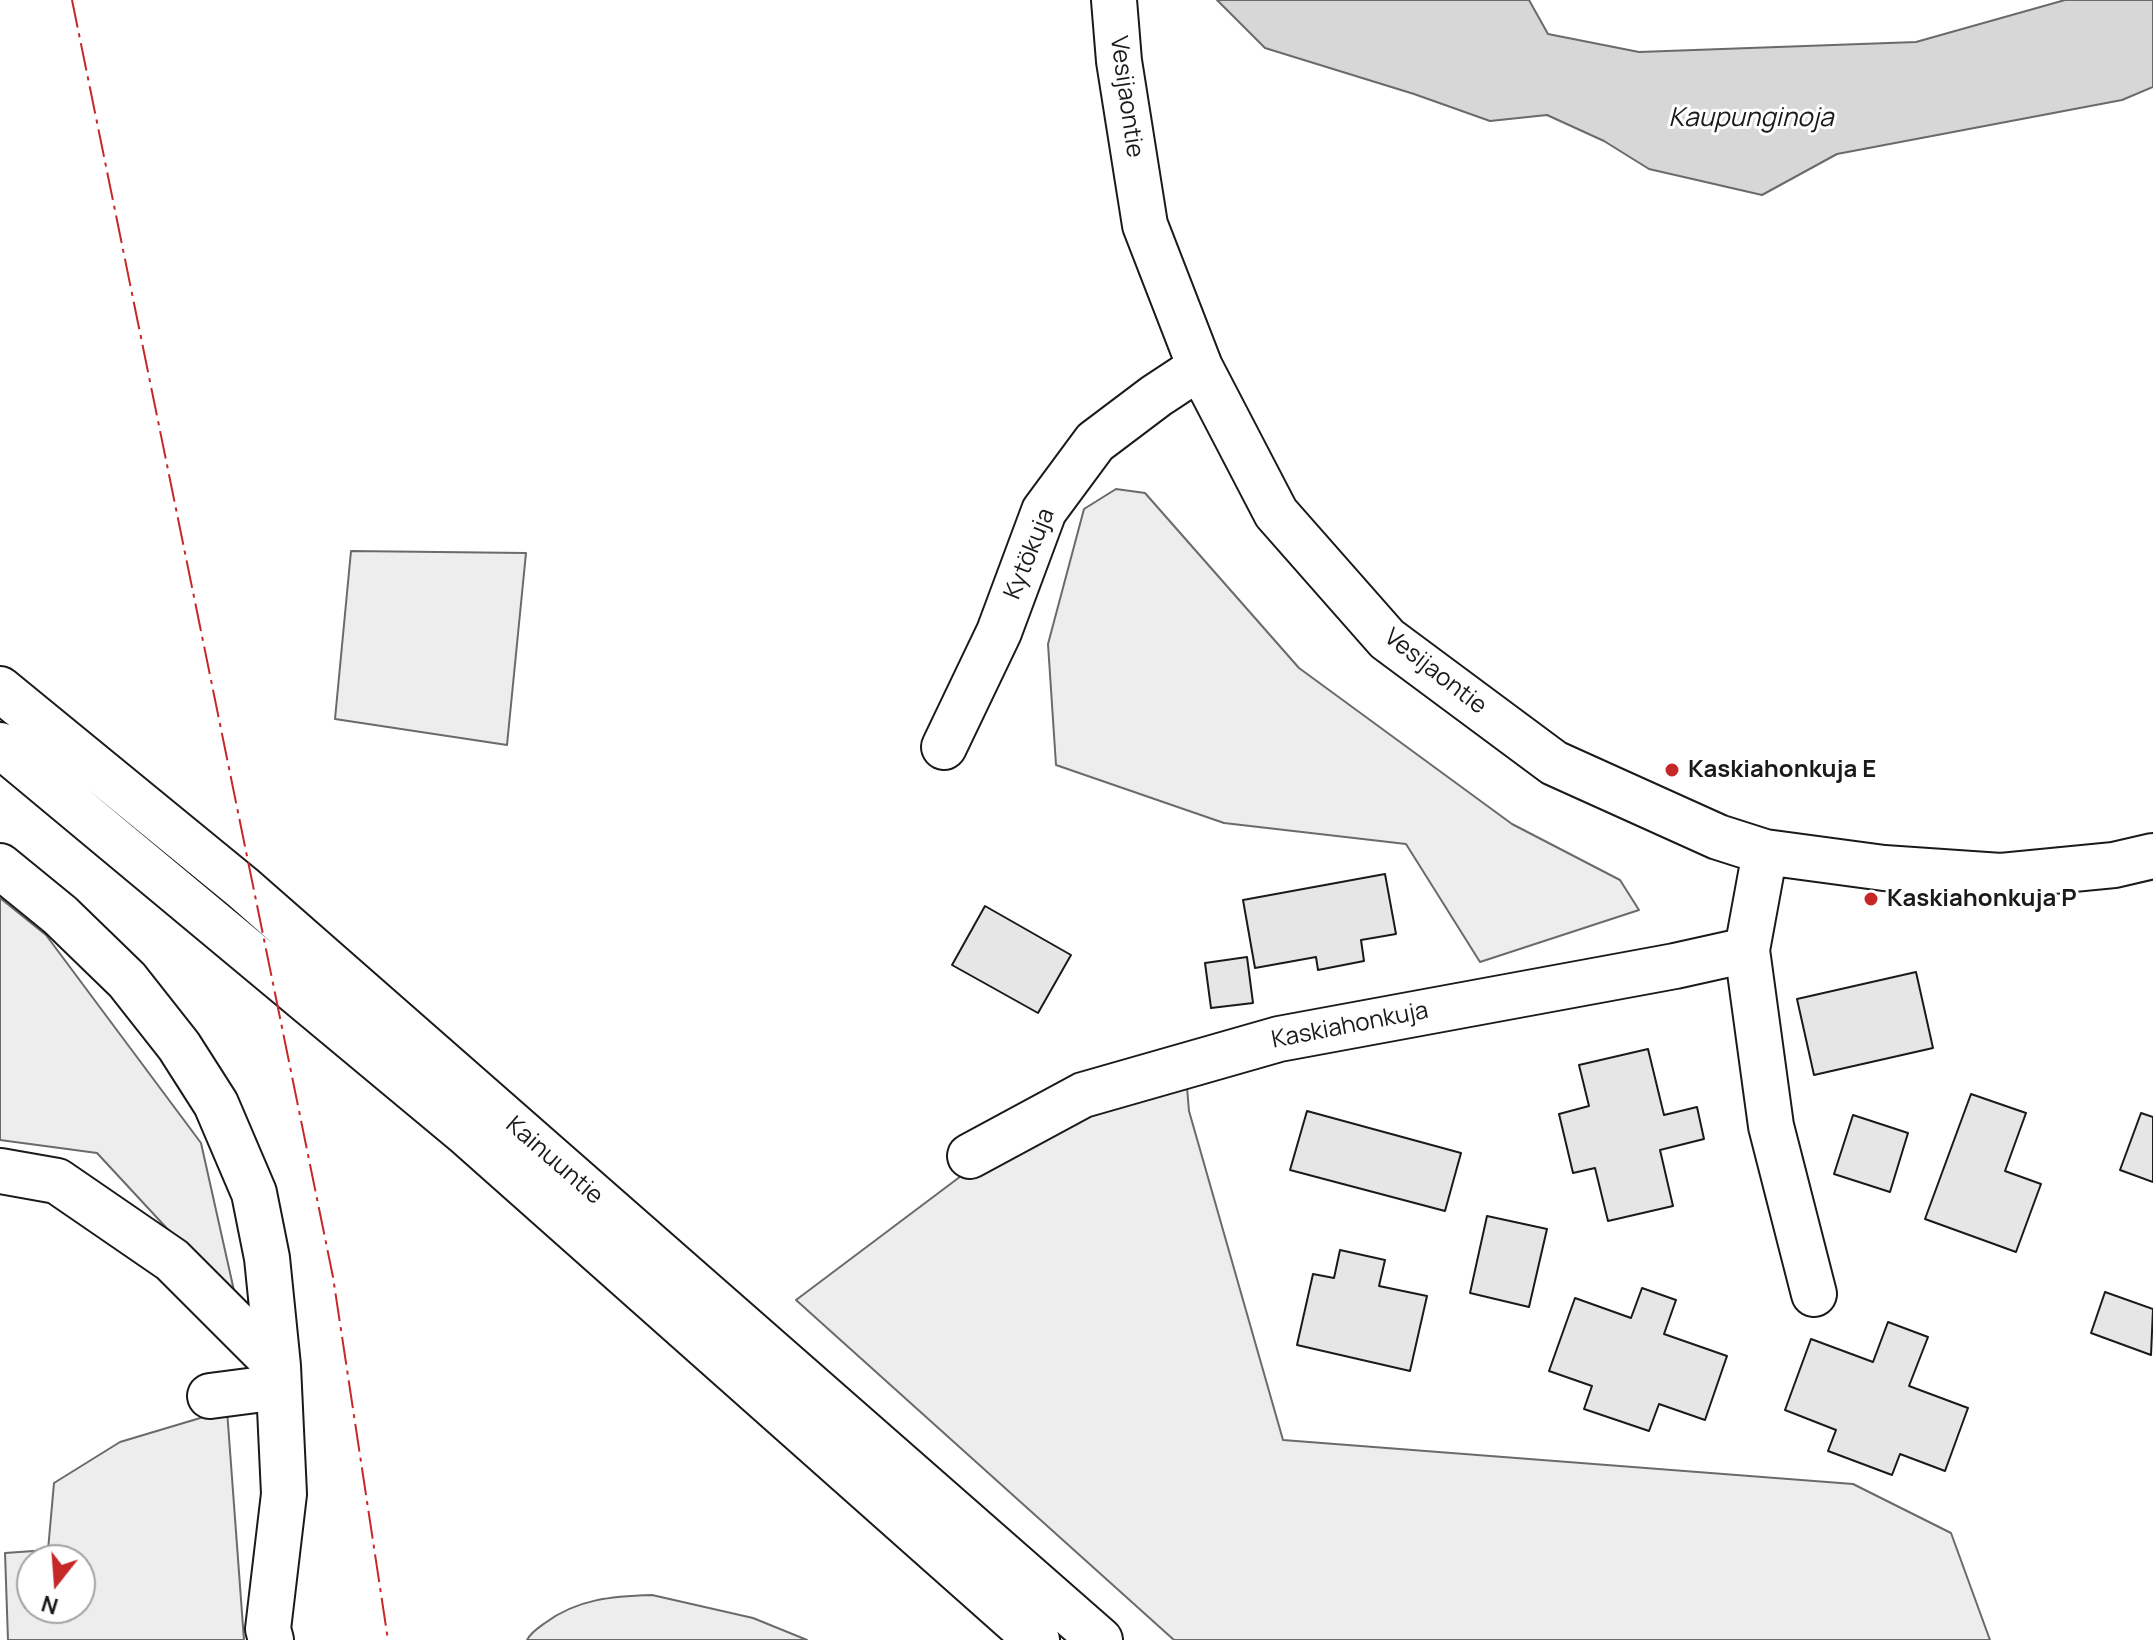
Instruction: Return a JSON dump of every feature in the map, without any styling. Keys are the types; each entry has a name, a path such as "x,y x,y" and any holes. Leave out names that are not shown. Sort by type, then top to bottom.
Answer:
{"main road":[{"name":"Vesijaontie","path":"1114,0 1119,61 1145,225 1200,367 1276,513 1387,639 1554,763 1718,837 1765,852 1884,868 2001,876 2114,865 2153,856"},
{"name":"Kytökuja","path":"944,747 999,632 1044,511 1095,442 1200,367"},
{"name":"Kainuuntie","path":"0,689 243,888 1100,1640"},
{"name":"Kainuuntie","path":"0,745 466,1133 1037,1640"},
{"path":"1765,852 1747,950 1771,1126 1814,1294"},
{"path":"0,866 60,915 127,980 179,1046 216,1104 254,1193 267,1258 278,1376 284,1494 268,1629 271,1640"},
{"name":"Kaskiahonkuja","path":"970,1156 1083,1095 1279,1039 1747,950"},
{"path":"0,1171 57,1181 172,1260 278,1376"},
{"path":"210,1396 278,1376"}],"shaded area":[{"path":"1116,489 1145,493 1299,668 1512,824 1620,880 1639,910 1480,962 1406,844 1224,823 1056,765 1048,644 1084,509"},
{"path":"351,551 526,553 507,745 335,719"},
{"path":"0,898 46,935 201,1143 237,1304 97,1153 0,1140"},
{"path":"1186,1075 1189,1111 1283,1440 1853,1484 1951,1533 1990,1640 1174,1640 796,1300 977,1164"},
{"path":"227,1410 244,1640 8,1640 5,1553 16,1552 16,1624 96,1624 96,1544 49,1544 54,1483 120,1442"},
{"path":"652,1595 753,1618 807,1640 527,1640 535,1630 557,1615 583,1604 609,1598"}],"water":[{"name":"Kaupunginoja","path":"1217,0 1529,0 1548,34 1639,52 1916,42 2065,0 2153,0 2153,87 2122,100 1837,154 1762,195 1649,169 1604,141 1547,115 1490,121 1265,48"}],"building":[{"path":"1385,874 1396,934 1361,940 1364,961 1318,970 1316,957 1255,968 1243,900"},
{"path":"985,906 1071,955 1038,1013 952,965"},
{"path":"1247,957 1253,1003 1211,1008 1205,963"},
{"path":"1916,972 1933,1048 1814,1075 1797,999"},
{"path":"1648,1049 1664,1115 1697,1107 1704,1139 1660,1150 1673,1206 1608,1221 1595,1168 1573,1173 1559,1114 1589,1106 1579,1065"},
{"path":"1971,1094 2026,1113 2005,1171 2041,1184 2016,1252 1925,1219"},
{"path":"1307,1111 1461,1153 1445,1211 1290,1170"},
{"path":"2141,1113 2153,1117 2153,1182 2120,1170"},
{"path":"1853,1115 1908,1133 1890,1192 1834,1174"},
{"path":"1487,1216 1547,1229 1529,1307 1470,1293"},
{"path":"1340,1250 1385,1260 1379,1286 1427,1296 1410,1371 1297,1345 1313,1274 1334,1278"},
{"path":"1642,1288 1676,1300 1664,1334 1727,1356 1705,1420 1659,1404 1649,1431 1584,1409 1592,1386 1549,1371 1575,1298 1631,1318"},
{"path":"2105,1292 2153,1309 2151,1355 2091,1333"},
{"path":"1888,1322 1928,1337 1909,1386 1968,1408 1945,1471 1900,1454 1892,1475 1828,1451 1836,1430 1785,1410 1811,1339 1873,1362"}],"power":[{"path":"72,0 333,1277 388,1640"}],"place":[{"name":"Kaskiahonkuja E","path":"1672,770"},
{"name":"Kaskiahonkuja P","path":"1871,899"}]}
